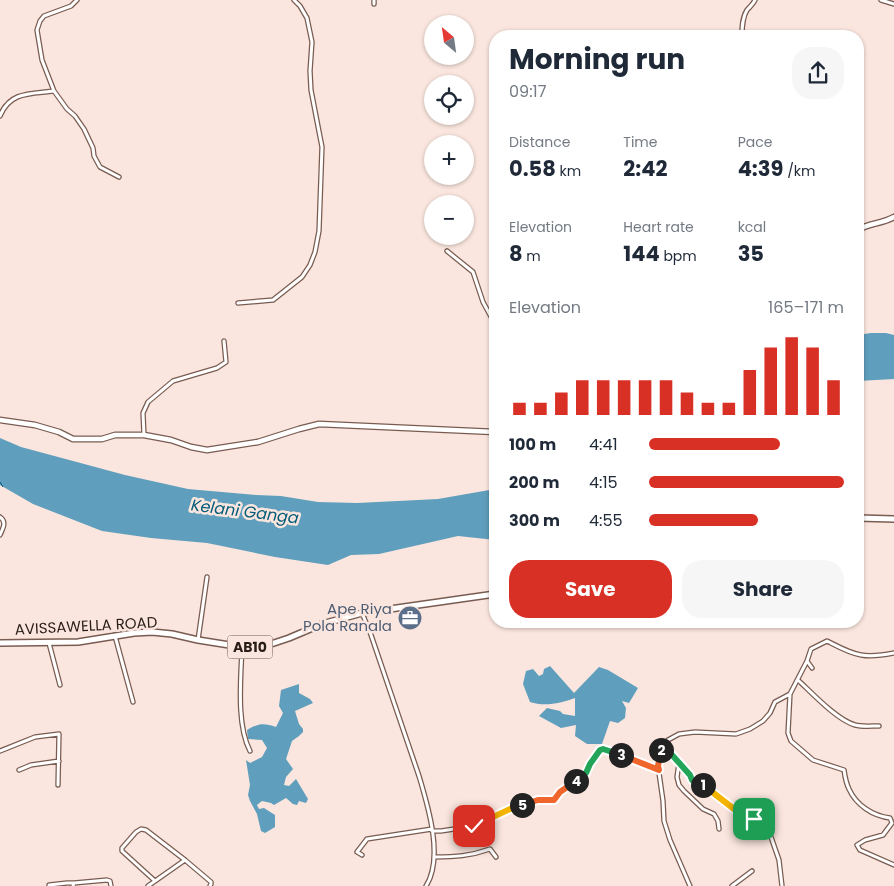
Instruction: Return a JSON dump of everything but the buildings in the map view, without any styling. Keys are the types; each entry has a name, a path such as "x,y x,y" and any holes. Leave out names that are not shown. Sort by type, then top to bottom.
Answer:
{"main road":[{"path":"864,518 894,519"},
{"name":"AVISSAWELLA ROAD","path":"0,643 78,642 115,635 152,632 242,647 258,647 289,638 322,624 362,613 489,595"}],"street":[{"path":"77,0 71,6 44,16 40,21 37,30 42,60 54,91 84,129 100,167 119,177"},
{"path":"238,303 274,300 302,276 316,252 320,230 322,147 311,90 312,42 307,18 294,0"},
{"path":"742,30 745,12 755,0"},
{"path":"880,0 894,4"},
{"path":"0,116 3,108 17,97 54,91"},
{"path":"864,226 885,222 894,217"},
{"path":"447,252 473,272 483,302 489,313"},
{"path":"144,435 143,414 148,402 173,381 217,368 226,362 224,341"},
{"path":"0,420 35,425 59,432 73,439 89,440 115,435 144,435 207,450 258,442 319,424 489,432"},
{"path":"0,517 4,520 5,524 0,535"},
{"path":"198,640 207,577"},
{"path":"362,613 426,800 432,830 434,857 430,880 426,886"},
{"path":"115,635 133,702"},
{"path":"894,653 861,655 827,641 811,649 790,694 788,733 791,741 813,760 844,770 852,795 865,809 882,817 890,818 892,823 883,835 864,840 857,845 860,850 894,865"},
{"path":"49,643 60,685"},
{"path":"242,647 241,719 246,744 250,751"},
{"path":"806,661 812,668"},
{"path":"798,680 848,723 857,726 879,726"},
{"path":"690,886 664,821 658,766 661,750 668,740 679,734 695,732 736,734 750,729 770,713 776,702 790,694"},
{"path":"0,751 35,737 59,734 58,785"},
{"path":"664,746 690,775 692,780 708,788 738,812 754,819 771,837 779,860 782,886"},
{"path":"362,856 357,852 367,839 474,826 512,808 538,800 554,800 560,792 586,773 590,764 600,750 603,749 659,770"},
{"path":"19,770 31,765 59,761"},
{"path":"679,762 677,777 679,785 703,808 714,814 718,821 719,829"},
{"path":"156,880 122,851 122,848 142,828 185,860 210,882 210,886"},
{"path":"434,857 460,857 490,849 496,857"},
{"path":"148,886 185,860"},
{"path":"732,886 752,871"},
{"path":"49,885 67,883 74,885 107,880 110,881 111,886"}],"water":[{"path":"886,333 894,335 894,379 864,381 864,334"},
{"name":"Kelani Ganga","path":"0,438 21,447 125,475 188,489 281,496 318,502 357,503 438,499 489,490 489,539 458,536 379,554 351,555 328,565 275,557 207,543 102,531 33,504 0,485"},
{"path":"550,666 574,693 599,667 608,670 638,688 629,703 622,701 626,708 625,718 618,723 610,721 602,744 587,744 575,736 576,725 561,728 539,716 547,708 575,716 575,698 553,704 530,702 523,684 526,671 533,669 539,676 543,674 544,669"},
{"path":"299,684 299,693 310,699 313,703 295,711 303,732 292,741 286,759 293,769 286,777 284,785 289,786 296,779 308,799 306,803 299,801 297,805 286,798 274,805 262,801 257,805 259,809 264,808 275,815 275,827 265,833 261,831 257,814 248,795 250,785 246,760 250,763 262,757 267,748 262,740 248,739 247,730 261,724 276,727 283,713 279,706 281,690"}],"ferry route":[{"path":"0,482 3,487"}],"place":[{"name":"Ape Riya Pola Ranala","path":"410,618"}],"route":[{"path":"474,826 512,808 538,800 554,800 560,792 586,773 600,750 603,749 659,770 661,750 664,746 690,775 692,780 708,788 738,812 754,819"}]}
